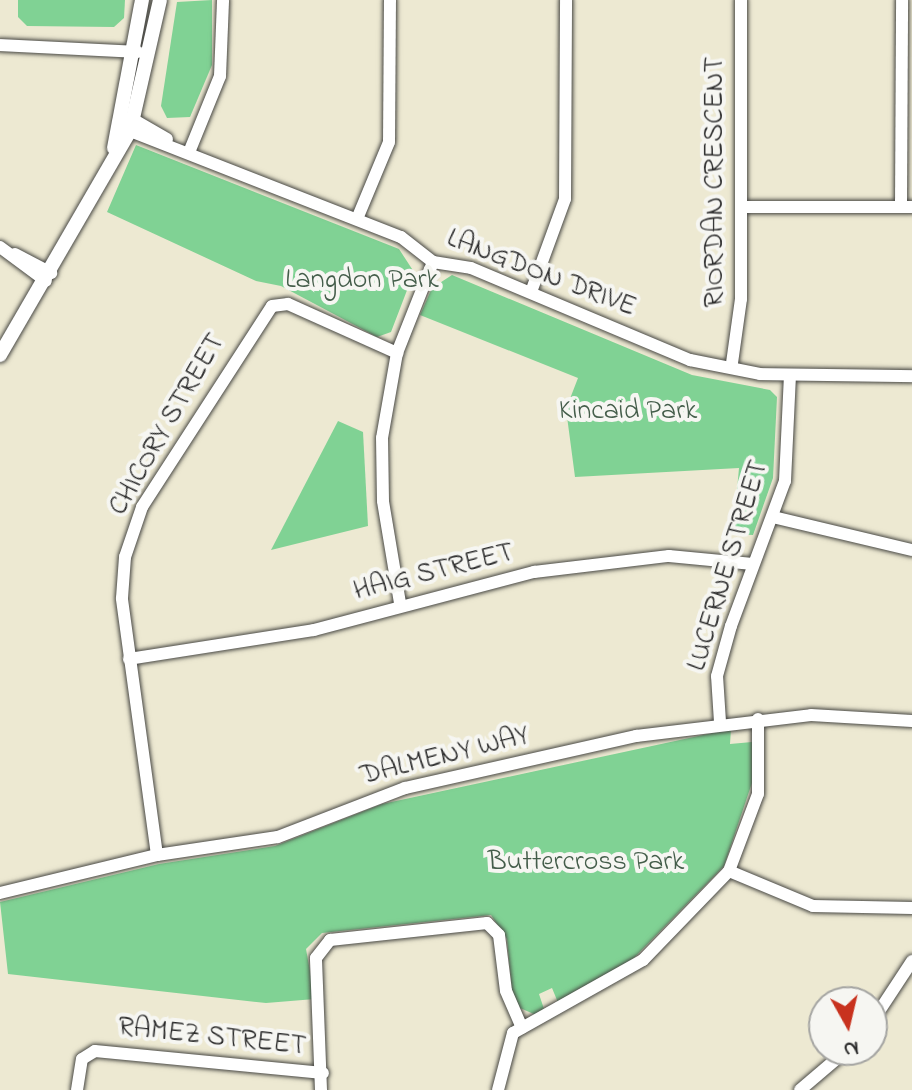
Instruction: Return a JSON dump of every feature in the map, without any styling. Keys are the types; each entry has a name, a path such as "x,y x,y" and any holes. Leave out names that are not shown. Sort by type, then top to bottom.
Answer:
{"street":[{"path":"142,0 143,47"},
{"path":"0,355 105,181 128,125 143,47 160,0"},
{"path":"190,150 220,76 223,0"},
{"path":"357,219 389,142 390,0"},
{"path":"531,292 565,199 566,0"},
{"name":"RIORDAN CRESCENT","path":"732,363 741,207 741,0"},
{"path":"741,207 906,207 902,0"},
{"path":"0,45 143,47"},
{"name":"LANGDON DRIVE","path":"128,125 401,237 433,262 531,292 690,360 732,363 790,375 912,376"},
{"path":"2,249 48,277"},
{"path":"400,603 381,468 397,353 433,262"},
{"name":"CHICORY STREET","path":"157,855 129,659 123,577 142,507 264,312 288,304 397,353"},
{"name":"LUCERNE STREET","path":"720,722 717,676 753,564 785,481 790,375"},
{"path":"773,517 912,550"},
{"name":"HAIG STREET","path":"129,659 314,630 400,603 605,561 669,556 753,564"},
{"path":"498,1090 505,1048 522,1028 643,960 729,871 758,794 758,719"},
{"name":"DALMENY WAY","path":"0,893 157,855 266,840 405,788 720,722 758,719 912,721"},
{"path":"729,871 813,906 912,908"},
{"path":"321,1090 323,1073 316,958 321,944 335,938 487,923 499,935 508,997 522,1028"},
{"path":"888,998 912,961"},
{"name":"RAMEZ STREET","path":"77,1090 82,1059 95,1051 323,1073"},
{"path":"800,1090 828,1066"}],"green space":[{"path":"18,0 125,0 124,18 114,27 27,26 18,17"},
{"path":"212,0 212,65 190,117 167,118 161,106 177,2"},
{"name":"Langdon Park","path":"136,145 399,249 414,272 391,332 377,337 281,286 256,281 107,212"},
{"name":"Kincaid Park","path":"452,275 692,375 770,390 777,397 773,478 753,535 733,534 739,468 575,477 566,409 578,378 420,315 432,288"},
{"path":"338,421 363,432 368,526 271,550"},
{"name":"Buttercross Park","path":"731,729 730,744 752,742 754,777 724,866 629,963 559,1005 552,988 539,994 545,1012 536,1015 520,1008 512,991 507,939 491,915 322,933 306,949 315,999 266,1003 8,974 0,902 159,864 275,846 382,804"}]}
